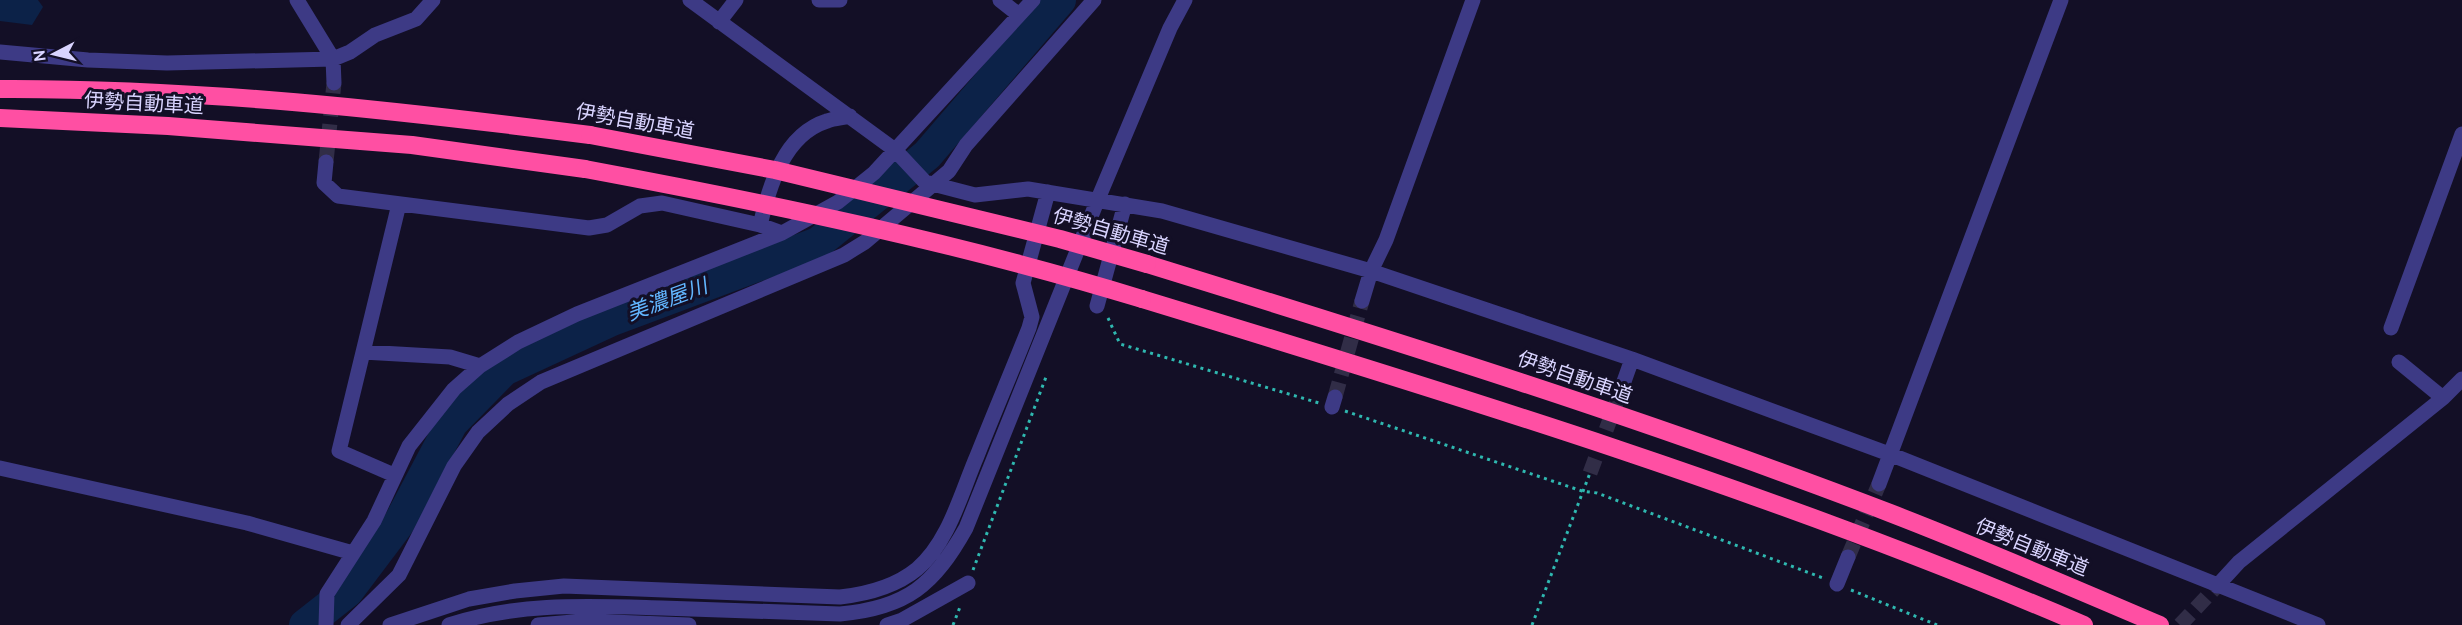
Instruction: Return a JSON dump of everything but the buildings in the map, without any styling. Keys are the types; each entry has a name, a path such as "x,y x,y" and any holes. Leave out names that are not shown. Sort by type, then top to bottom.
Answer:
{"highway":[{"name":"伊勢自動車道","path":"0,89 164,93 275,99 418,113 590,135 775,170 1060,239 1465,363 1717,449 1891,513 2160,625"},
{"name":"伊勢自動車道","path":"0,118 168,126 412,145 585,169 737,197 888,230 1052,271 1439,390 1707,480 1882,544 2084,625"},
{"path":"2042,607 2073,625"}],"street":[{"path":"297,0 333,58 334,83"},
{"path":"0,52 88,60 167,63 333,58 350,52 375,35 416,19 433,0"},
{"path":"690,0 850,116 930,183 975,195 1018,189 1098,199 1162,211 1371,271 1632,359 1892,455 2318,625"},
{"path":"719,22 736,0"},
{"path":"819,0 840,0"},
{"path":"1000,0 1019,15"},
{"path":"326,625 327,594 374,521 409,446 454,388 480,366 518,342 577,314 782,232 838,202 898,154 1033,0"},
{"path":"348,625 399,575 454,466 478,432 508,404 541,382 844,255 865,242 930,183 949,171 966,145 1095,0"},
{"path":"449,625 480,615 510,610 569,605 840,614 882,608 908,596 931,580 950,558 966,528 1098,199 1170,28 1185,0"},
{"path":"1362,301 1371,271 1386,240 1473,0"},
{"path":"1879,484 1892,455 2061,0"},
{"path":"760,225 775,177 793,145 812,128 826,121 850,116"},
{"path":"2391,328 2462,134"},
{"path":"326,162 324,183 338,196 589,228 607,225 640,206 662,203 782,232"},
{"path":"390,625 469,599 515,591 564,586 840,597 867,594 892,584 917,569 938,545 953,514 1029,328 1032,317 1023,284 1048,192"},
{"path":"394,475 339,451 399,204"},
{"path":"1097,306 1125,204"},
{"path":"363,352 450,357 480,366"},
{"path":"1621,390 1632,359"},
{"path":"2399,362 2442,398"},
{"path":"2217,586 2239,562 2397,435 2462,379"},
{"path":"0,468 247,523 352,553"},
{"path":"1837,584 1848,557"},
{"path":"887,625 902,620 968,583"},
{"path":"538,625 585,621 689,625"}],"path":[{"path":"1097,306 1107,315 1120,344 1333,402 1582,491 1597,493 1837,584 1937,625"},
{"path":"953,625 1046,377"},
{"path":"1532,625 1590,473"}],"water":[{"path":"0,0 38,0 43,7 32,25 0,21"}],"waterway":[{"name":"美濃屋川","path":"305,625 347,592 399,523 452,423 504,370 612,320 818,243 927,155 1060,0"}],"tunnel":[{"path":"326,162 334,83"},
{"path":"1335,397 1362,301"},
{"path":"1590,473 1621,390"},
{"path":"1848,557 1879,484"},
{"path":"2180,625 2217,586"}]}
